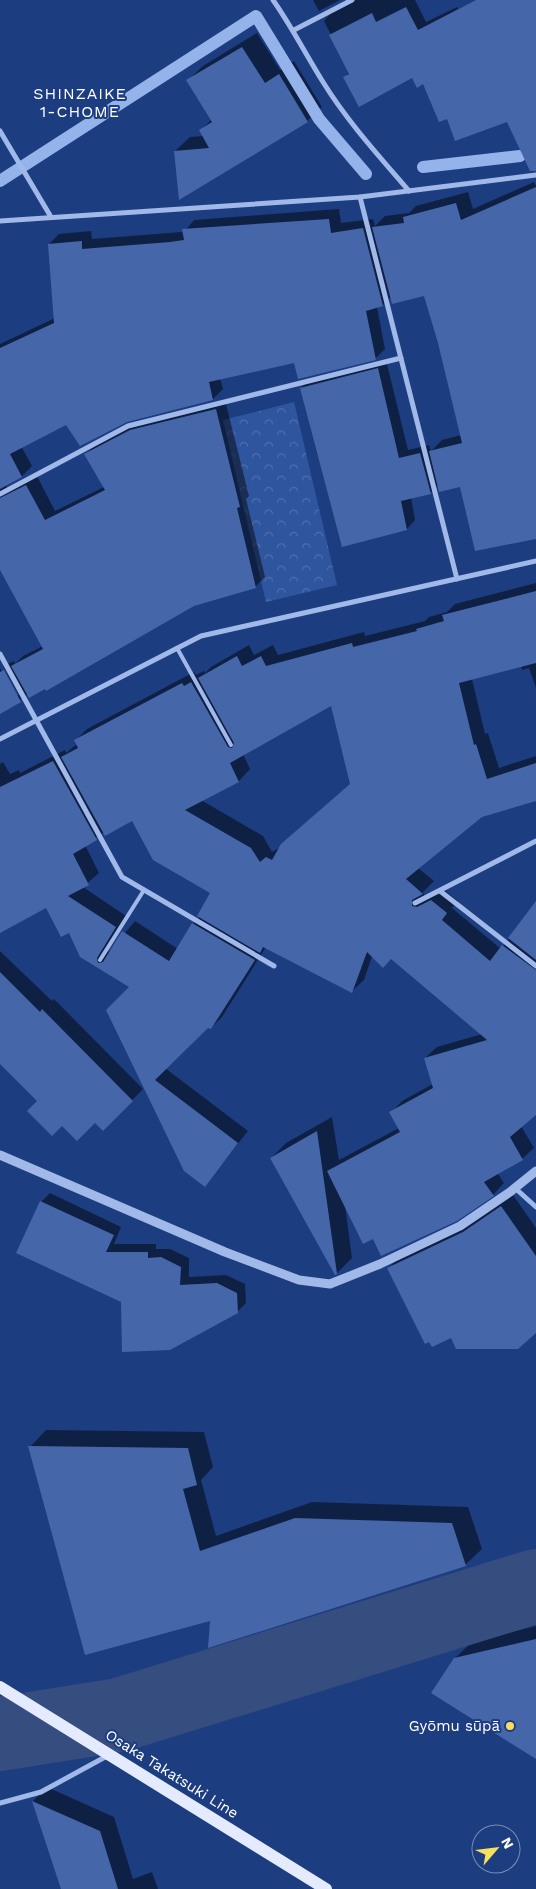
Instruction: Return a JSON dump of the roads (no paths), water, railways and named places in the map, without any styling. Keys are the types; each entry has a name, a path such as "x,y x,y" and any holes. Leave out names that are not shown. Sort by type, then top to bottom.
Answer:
{"main road":[{"name":"Osaka Takatsuki Line","path":"0,1687 326,1889"}],"street":[{"path":"273,0 294,30 329,90 409,191"},
{"path":"294,30 352,0"},
{"path":"0,131 51,217"},
{"path":"0,221 360,197 536,176"},
{"path":"360,197 457,579"},
{"path":"0,494 128,426 401,358"},
{"path":"0,738 201,636 536,561"},
{"path":"0,654 122,877 274,966"},
{"path":"415,903 536,841"},
{"path":"440,891 536,966"},
{"path":"0,1155 225,1252 299,1280 330,1284 380,1264 460,1226 536,1171"},
{"path":"515,1188 536,1207"},
{"path":"0,1803 41,1792 109,1754"}],"lane":[{"path":"177,648 230,745"},
{"path":"100,960 144,890"}],"waterway":[{"path":"0,181 256,16 319,119 366,174"},
{"path":"423,167 520,156"},
{"path":"0,1734 119,1715 536,1586"}],"place":[{"name":"Gyōmu sūpā","path":"510,1726"}],"district":[{"name":"SHINZAIKE 1-CHOME","path":"80,102"}]}
